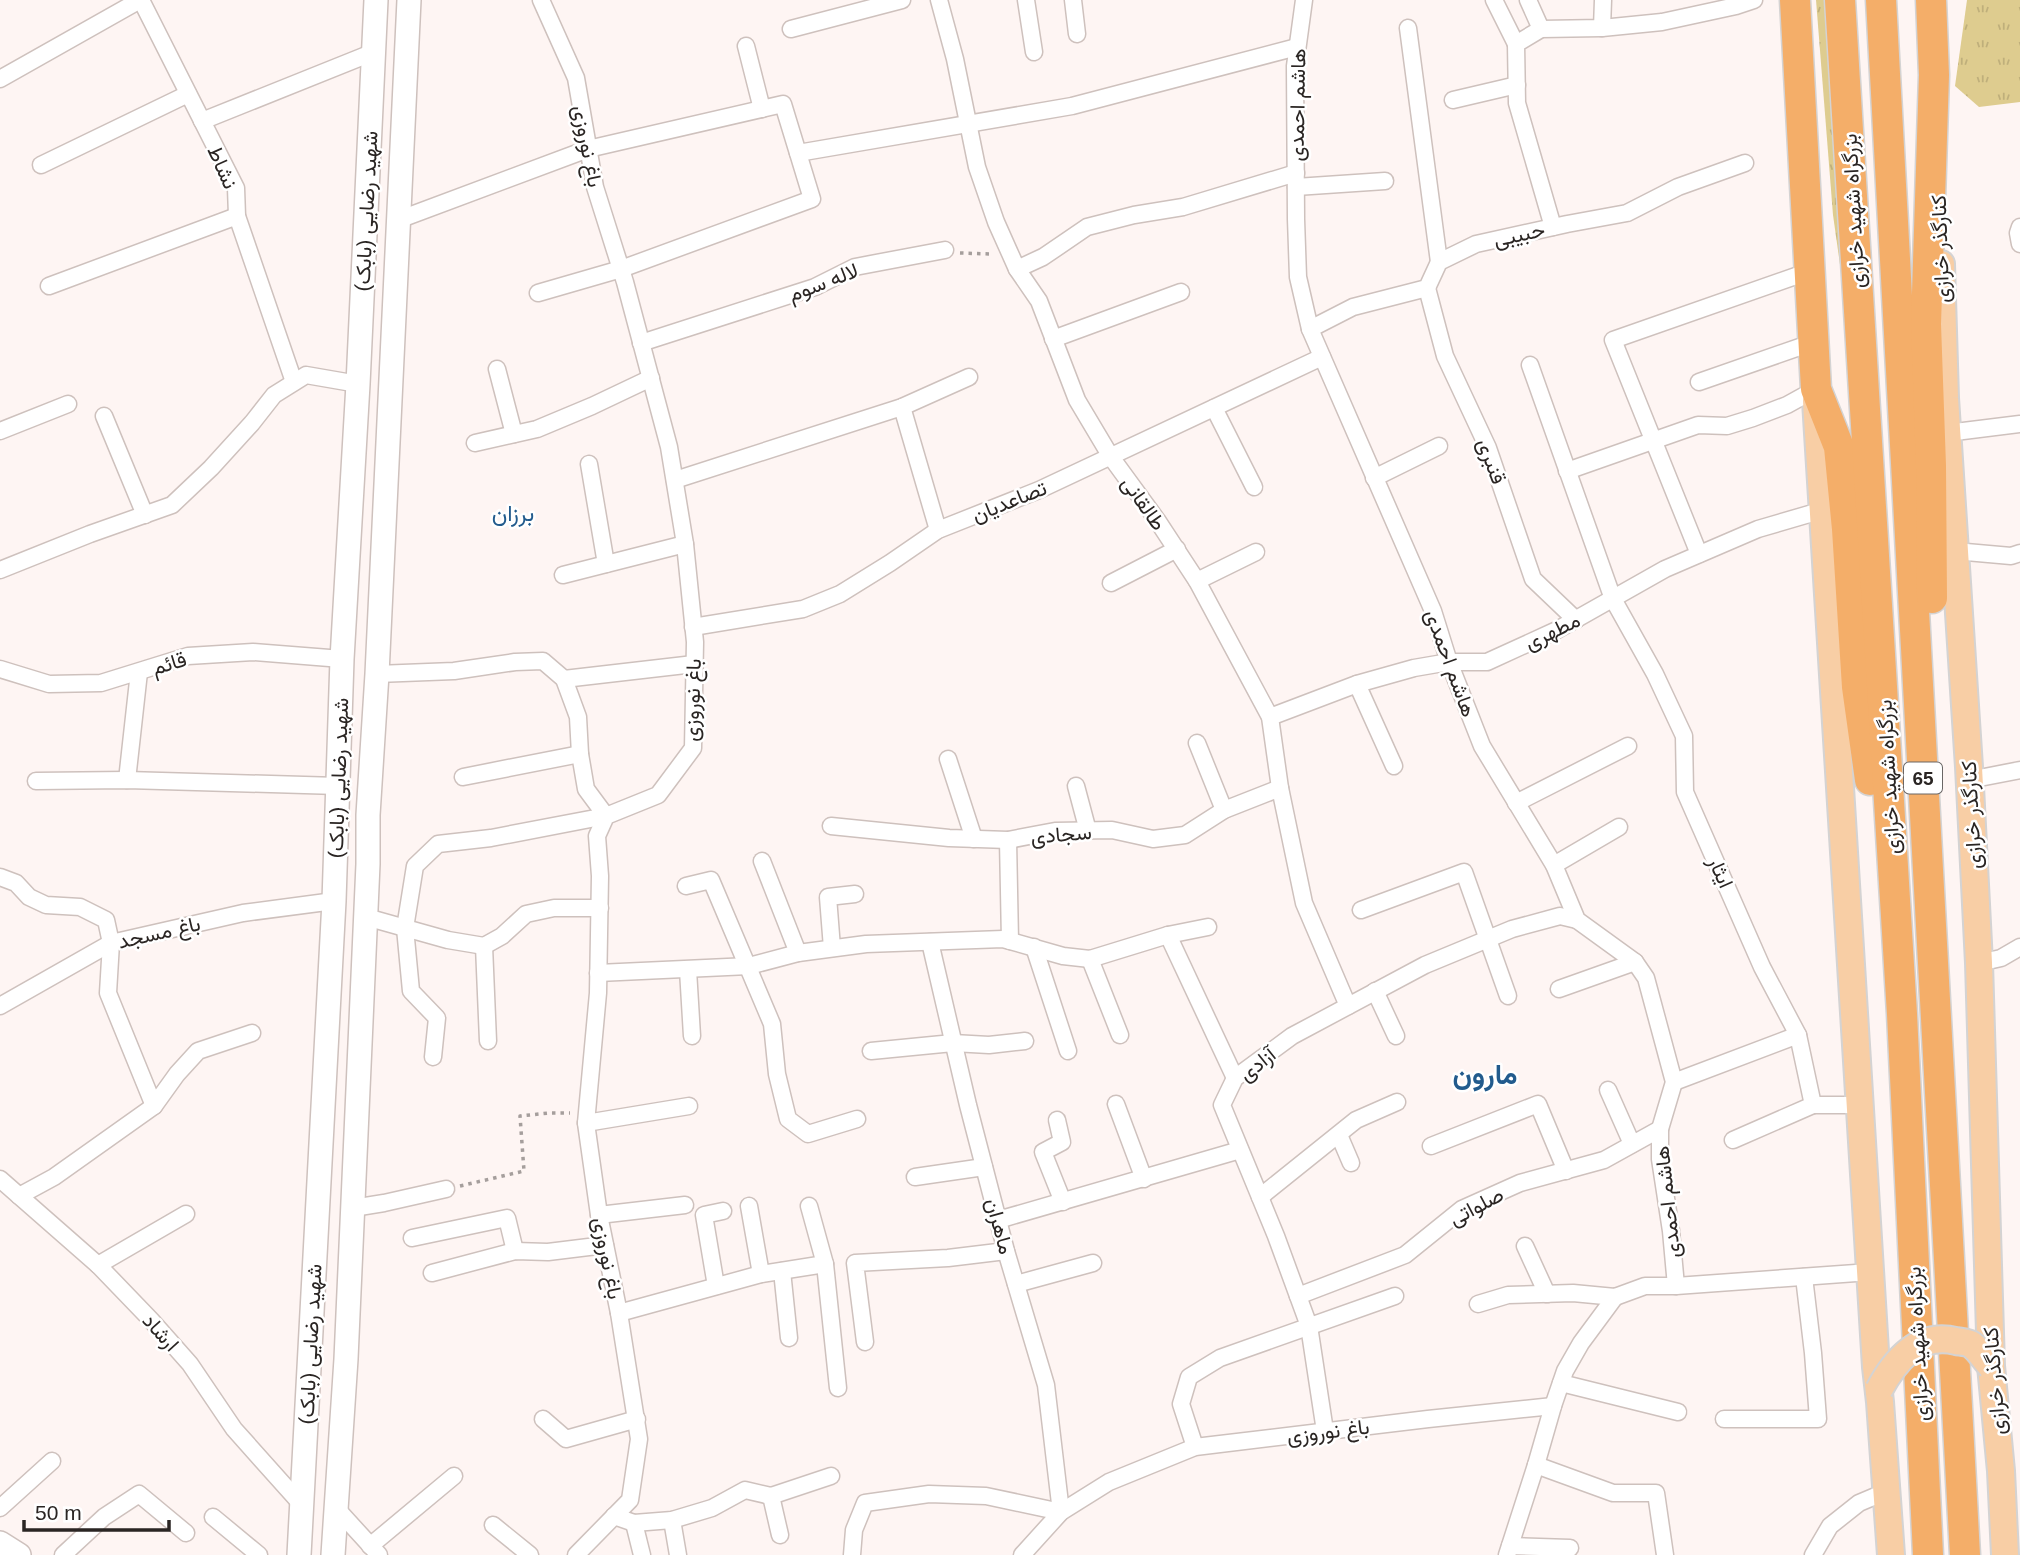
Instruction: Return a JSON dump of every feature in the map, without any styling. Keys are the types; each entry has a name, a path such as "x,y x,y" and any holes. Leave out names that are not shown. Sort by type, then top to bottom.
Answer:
{"highway":[{"path":"1795,0 1816,389 1839,447 1857,688 1902,1014"},
{"name":"بزرگراه شهید خرازی","path":"1840,0 1902,1014 1926,1555"},
{"name":"بزرگراه شهید خرازی","path":"1881,0 1965,1555"},
{"path":"1927,853 1932,583 1926,324 1934,75 1931,0"}],"main road":[{"name":"شهید رضایی (بابک)","path":"299,1555 334,901 342,659 376,0"},
{"name":"شهید رضایی (بابک)","path":"333,1555 353,1208 368,815 409,0"},
{"name":"کنارگذر خرازی","path":"1934,75 1947,433 1979,963 1991,1366 2010,1471 2005,1555"},
{"path":"1816,389 1870,1272 1891,1555"},
{"path":"337,815 368,815"},
{"path":"1879,1390 1900,1357 1922,1343 1945,1338 1971,1344 1991,1366"},
{"path":"0,1543 19,1555"}],"street":[{"path":"0,79 141,0"},
{"name":"نشاط","path":"141,0 236,188 237,216 294,383"},
{"name":"باغ نوروزی","path":"541,0 576,78 594,187 621,269 669,447 685,544 694,664 692,748 657,795 606,816 597,836 600,876 598,973 586,1123 599,1215 619,1313 639,1439 629,1500 576,1555"},
{"path":"791,29 902,0"},
{"name":"طالقانی","path":"939,0 977,167 1013,262 1039,301 1077,400 1111,457 1197,581 1270,717 1280,788 1304,903 1348,1006"},
{"path":"1026,0 1034,52"},
{"path":"1073,0 1077,34"},
{"name":"هاشم احمدی","path":"1304,0 1294,66 1296,180 1298,276 1310,329 1433,611 1449,662 1482,746 1554,865 1577,920"},
{"path":"1494,0 1516,44 1517,103 1553,227"},
{"path":"1528,0 1541,29"},
{"path":"1602,28 1603,0"},
{"path":"1516,44 1541,29 1602,28 1662,22 1714,5 1754,0"},
{"path":"1310,329 1353,307 1427,288 1439,262 1408,28"},
{"path":"746,46 761,109"},
{"path":"798,153 1072,106 1297,47"},
{"path":"202,121 374,52"},
{"path":"1453,100 1517,85"},
{"path":"41,165 188,94"},
{"path":"398,220 588,149 783,104 812,200 621,269 538,293"},
{"name":"حبیبی","path":"1439,262 1476,244 1627,213 1678,187 1745,163"},
{"path":"1013,262 1043,257 1087,227 1134,215 1183,207 1296,180 1385,181"},
{"path":"49,286 237,216"},
{"path":"2020,227 2020,244"},
{"name":"لاله سوم","path":"641,343 815,287 855,267 944,250"},
{"path":"1699,554 1613,340 1811,271"},
{"name":"قنبری","path":"1427,288 1445,355 1488,448 1533,579 1576,620"},
{"path":"1054,339 1181,292"},
{"path":"1699,382 1814,342"},
{"name":"تصاعدیان","path":"693,627 803,609 840,594 938,530 1039,490 1322,357"},
{"name":"ایثار","path":"1530,365 1613,599 1655,674 1684,736 1685,792 1762,967 1798,1035 1813,1105"},
{"path":"497,369 514,434"},
{"path":"0,570 172,505 211,468 274,395 306,375 358,384"},
{"path":"675,480 902,407 969,377"},
{"path":"475,443 537,429 651,378"},
{"path":"1567,471 1698,425 1727,426 1753,418 1787,405 1816,389"},
{"path":"0,431 68,404"},
{"path":"902,407 938,530"},
{"path":"1214,408 1254,488"},
{"path":"104,416 145,515"},
{"path":"1947,433 2020,424"},
{"path":"1374,478 1439,446"},
{"path":"589,464 606,564"},
{"name":"مطهری","path":"1270,717 1357,684 1414,668 1449,662 1487,662 1576,620 1665,569 1758,529 1823,510"},
{"path":"563,575 685,544"},
{"path":"1111,583 1177,550"},
{"path":"1955,551 2011,555 2020,553"},
{"path":"1197,581 1256,552"},
{"name":"قائم","path":"0,669 49,684 101,683 188,656 253,652 342,659"},
{"path":"377,674 454,671 543,660 564,679 578,717 586,789 606,816 491,838 438,845 415,866 405,928 411,991 437,1018 433,1057"},
{"path":"564,679 694,664"},
{"path":"127,780 139,672"},
{"path":"1357,684 1394,766"},
{"path":"1197,743 1224,810"},
{"path":"1516,803 1628,746"},
{"path":"463,777 580,754"},
{"path":"948,759 974,839"},
{"path":"1969,780 2020,771"},
{"path":"36,781 127,780 338,786"},
{"path":"1076,786 1088,831"},
{"name":"سجادی","path":"831,826 949,838 1007,840 1055,831 1112,830 1153,839 1185,835 1224,810 1280,788"},
{"path":"1554,865 1619,827"},
{"path":"1007,840 1010,941"},
{"path":"761,861 798,953"},
{"path":"1361,910 1464,872 1508,996"},
{"path":"0,877 16,883 29,897 46,905 80,907 106,920 111,943 108,993 153,1107"},
{"path":"686,886 711,880 749,966 772,1024 777,1074 788,1119 808,1134 857,1119"},
{"path":"832,948 828,897 855,894"},
{"name":"باغ مسجد","path":"0,1006 111,943 243,913 334,901"},
{"path":"366,917 448,940 484,946 502,936 526,914 554,908 600,908"},
{"name":"آزادی","path":"1325,1431 1309,1326 1222,1105 1235,1078 1292,1036 1425,965 1511,929 1560,916 1577,920"},
{"path":"1577,920 1635,962 1646,978 1674,1082 1798,1035"},
{"path":"598,973 749,966 798,953 866,944 1003,939 1063,956 1090,959 1168,935 1208,927"},
{"path":"1168,935 1235,1078"},
{"name":"ماهران","path":"930,942 984,1167 1046,1385 1061,1512"},
{"path":"484,946 488,1041"},
{"path":"1034,947 1068,1051"},
{"path":"1979,963 2001,958 2020,947"},
{"path":"1090,959 1120,1035"},
{"path":"1559,989 1635,962"},
{"path":"688,970 692,1036"},
{"path":"1376,991 1396,1036"},
{"path":"19,1196 54,1177 153,1107 198,1051 251,1033"},
{"path":"871,1051 954,1043 989,1045 1025,1041"},
{"name":"هاشم احمدی","path":"1674,1082 1660,1129 1660,1159 1676,1286"},
{"path":"1608,1090 1632,1144"},
{"path":"1260,1197 1356,1120 1398,1102"},
{"path":"1116,1104 1144,1179"},
{"path":"1432,1146 1538,1104 1566,1171"},
{"path":"1733,1140 1813,1105 1860,1105"},
{"path":"586,1123 689,1107"},
{"path":"1057,1120 1062,1142 1043,1152 1063,1202"},
{"name":"صلواتی","path":"1298,1296 1405,1255 1462,1209 1520,1183 1604,1160 1660,1129"},
{"path":"1339,1135 1351,1163"},
{"path":"998,1220 1240,1150"},
{"path":"915,1177 984,1167"},
{"name":"ارشاد","path":"0,1180 98,1265 151,1320 190,1364 234,1429 301,1504"},
{"path":"353,1208 446,1189"},
{"path":"599,1215 685,1205"},
{"path":"749,1206 761,1274"},
{"path":"809,1206 824,1264 838,1388"},
{"path":"716,1286 705,1215 723,1211"},
{"path":"98,1265 186,1214"},
{"path":"412,1238 507,1218 515,1251"},
{"path":"432,1273 515,1251 548,1252 605,1245"},
{"path":"1525,1246 1547,1294"},
{"path":"865,1342 855,1263 948,1258 1006,1251"},
{"path":"1016,1284 1093,1263"},
{"path":"619,1313 761,1274 824,1264"},
{"path":"782,1271 789,1338"},
{"path":"1478,1304 1508,1295 1573,1293 1615,1297 1645,1286 1870,1272"},
{"path":"1724,1419 1818,1419 1804,1277"},
{"path":"1195,1447 1181,1404 1189,1377 1220,1357 1395,1296"},
{"path":"1570,1548 1509,1551 1565,1371 1581,1343 1615,1297"},
{"path":"1561,1383 1678,1412"},
{"name":"باغ نوروزی","path":"1061,1512 1109,1482 1195,1447 1553,1406"},
{"path":"543,1419 566,1439 637,1419"},
{"path":"0,1507 52,1461"},
{"path":"1536,1465 1613,1493 1656,1493 1665,1555"},
{"path":"336,1508 375,1551 454,1476"},
{"path":"614,1516 634,1523 672,1520 712,1508 745,1490 771,1496 831,1476"},
{"path":"1813,1555 1830,1527 1859,1503 1885,1492"},
{"path":"63,1555 104,1517 139,1494 186,1532"},
{"path":"852,1555 854,1530 865,1503 929,1494 986,1496 1061,1512"},
{"path":"771,1496 780,1535"},
{"path":"1022,1555 1061,1512"},
{"path":"213,1517 259,1555"},
{"path":"672,1520 678,1555"},
{"path":"634,1523 642,1555"},
{"path":"494,1525 530,1555"},
{"path":"592,1538 599,1555"}],"path":[{"path":"944,250 1013,262"},
{"path":"446,1189 524,1171 520,1116 572,1113 586,1123"}],"green space":[{"path":"1816,0 1832,0 1855,371 1833,215"},
{"path":"1967,0 2020,0 2020,102 1979,107 1955,86"}],"district":[{"name":"برزان","path":"513,513"},
{"name":"مارون","path":"1485,1074"}]}
